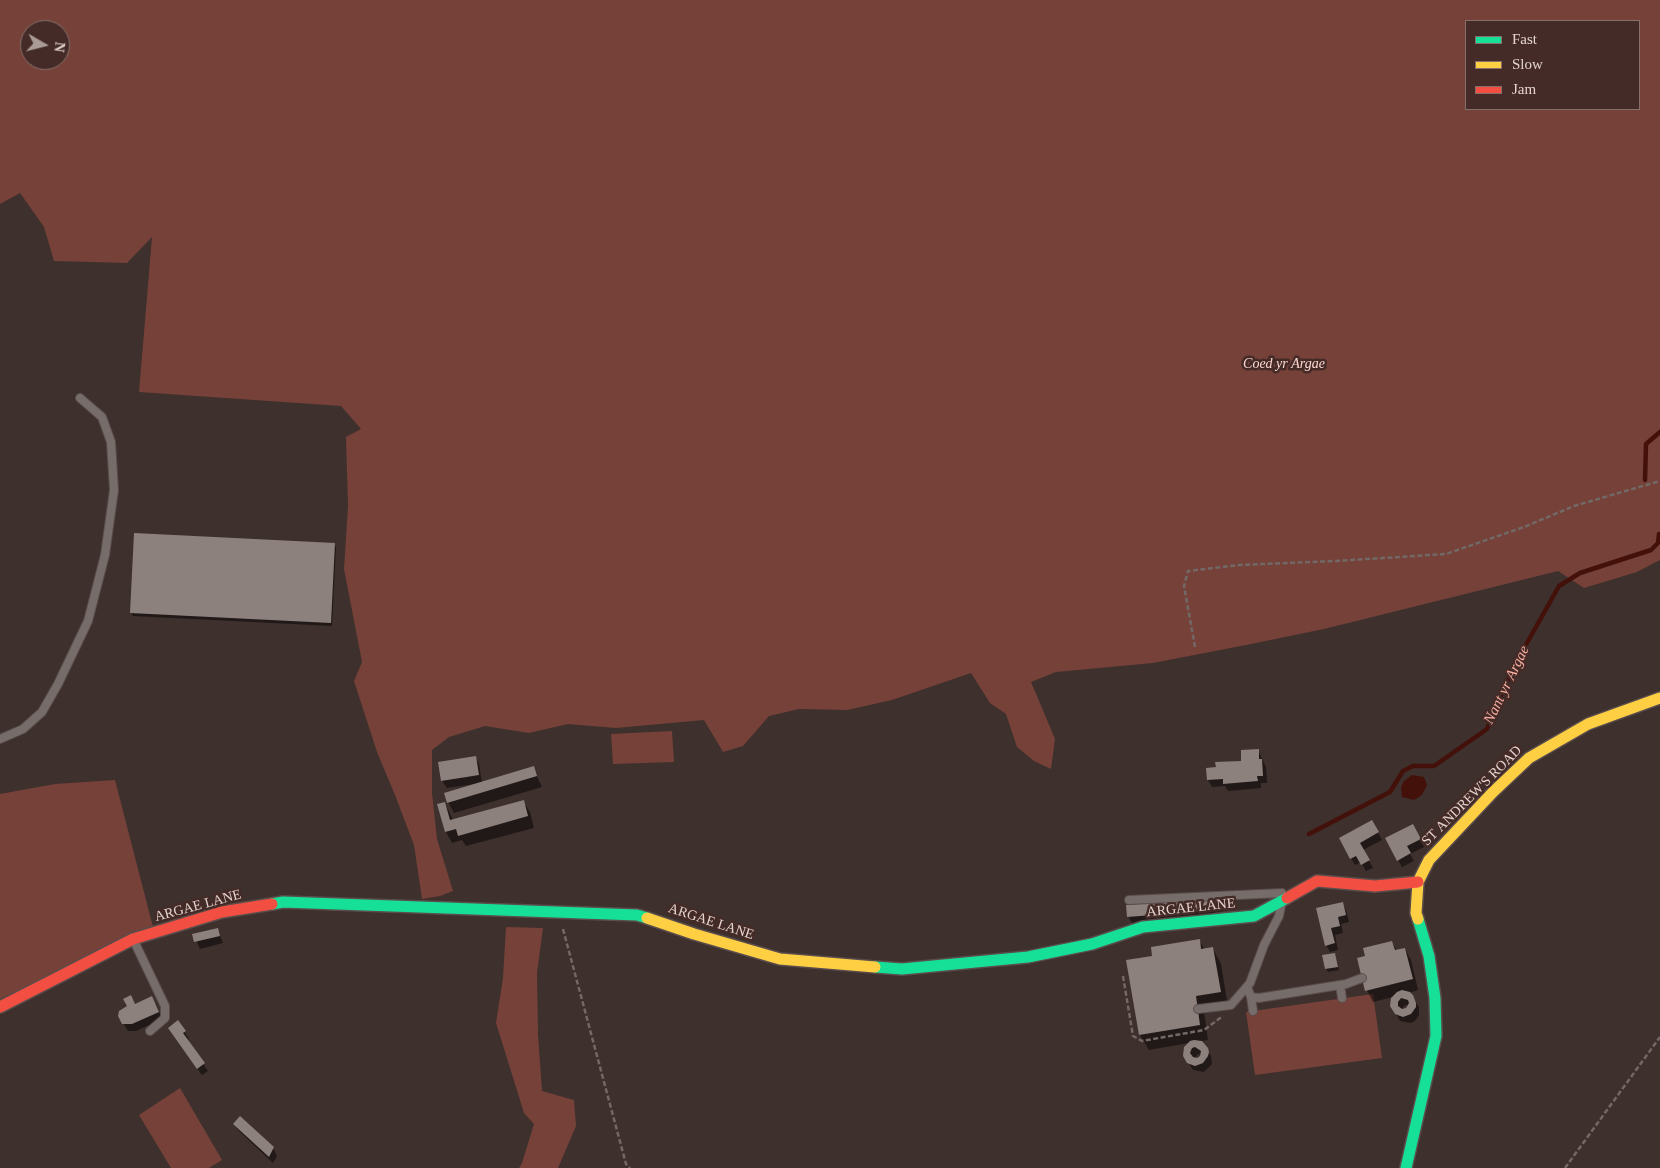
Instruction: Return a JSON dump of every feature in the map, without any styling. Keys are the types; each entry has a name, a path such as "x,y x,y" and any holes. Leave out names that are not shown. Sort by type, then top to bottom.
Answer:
{"street":[{"name":"ST ANDREW'S ROAD","path":"1406,1168 1436,1036 1435,998 1429,956 1416,913 1418,882 1430,860 1445,842 1529,758 1588,724 1660,698"},
{"name":"ARGAE LANE","path":"0,1006 133,939 222,912 283,902 638,915 694,934 780,959 902,969 1028,957 1092,944 1143,927 1254,916 1317,881 1375,886 1418,882"}],"lane":[{"path":"0,739 24,730 42,712 58,684 88,622 105,555 114,490 112,442 102,417 80,398"},
{"path":"1129,900 1296,893"},
{"path":"1198,1009 1231,1005 1247,987 1264,945 1279,916 1281,901"},
{"path":"133,939 165,1006 165,1018 150,1031"},
{"path":"1251,996 1259,998 1340,985 1362,978"},
{"path":"1340,985 1342,998"},
{"path":"1247,987 1251,996 1253,1011"}],"path":[{"path":"1195,647 1184,586 1188,571 1239,565 1446,554 1524,527 1574,506 1660,481"},
{"path":"561,921 626,1164 630,1168"},
{"path":"1123,976 1133,1036 1142,1041 1204,1030 1221,1018 1231,1005"},
{"path":"1565,1168 1660,1037"}],"green space":[{"name":"Coed yr Argae","path":"0,0 1660,0 1660,560 1637,572 1584,588 1558,571 1324,629 1246,645 1153,663 1056,672 1031,682 1055,739 1051,769 1034,761 1017,747 1006,714 990,703 971,673 892,700 847,710 799,709 769,716 743,746 723,752 704,720 616,728 568,724 529,733 485,726 449,737 432,750 432,793 437,839 453,891 440,896 422,899 414,845 377,752 354,681 362,662 344,569 348,506 346,437 361,429 341,406 139,392 152,237 127,263 54,261 44,227 20,193 0,204"},
{"path":"672,731 674,762 613,764 611,734"},
{"path":"115,780 153,927 0,999 0,794 55,784"},
{"path":"506,927 543,928 537,973 538,1034 542,1091 574,1100 576,1126 558,1168 519,1168 534,1124 524,1113 496,1023 503,978"},
{"path":"1373,994 1382,1058 1255,1075 1246,1012"},
{"path":"180,1088 222,1160 209,1168 171,1168 139,1115"}],"shaded area":[{"path":"1412,775 1424,777 1427,785 1422,795 1414,800 1402,797 1401,787 1404,781"}],"building":[{"path":"134,533 335,543 331,623 130,613"},
{"path":"1259,749 1259,759 1262,759 1263,776 1257,776 1258,781 1223,784 1223,779 1207,780 1206,768 1216,767 1215,762 1241,761 1241,750"},
{"path":"476,756 479,775 441,781 438,762"},
{"path":"534,766 537,776 447,803 444,793"},
{"path":"524,800 528,816 458,836 456,829 445,832 437,804 445,802 450,820"},
{"path":"1372,820 1379,832 1360,843 1370,860 1361,865 1356,856 1350,859 1339,838"},
{"path":"1413,824 1421,839 1407,846 1411,853 1397,861 1385,838"},
{"path":"1218,898 1218,910 1127,917 1126,905"},
{"path":"1343,902 1346,915 1338,917 1340,926 1331,928 1335,943 1325,946 1316,908"},
{"path":"218,928 220,936 194,942 192,934"},
{"path":"1200,939 1201,949 1213,947 1221,992 1196,996 1200,1025 1139,1035 1126,960 1152,956 1151,947"},
{"path":"1392,941 1395,950 1405,948 1413,979 1365,991 1357,958 1365,956 1363,948"},
{"path":"1335,953 1338,967 1325,969 1322,955"},
{"path":"1402,990 1413,995 1416,1007 1411,1014 1403,1017 1395,1014 1390,1006 1391,998","holes":["1401,998 1408,1000 1409,1003 1406,1008 1402,1009 1398,1006"]},
{"path":"131,995 135,1004 152,996 159,1012 132,1024 122,1024 118,1016 119,1011 127,1006 123,999"},
{"path":"178,1020 186,1031 183,1033 205,1063 197,1069 168,1028"},
{"path":"1190,1041 1202,1041 1208,1048 1208,1056 1203,1063 1195,1066 1187,1063 1183,1056 1184,1047","holes":["1195,1047 1201,1051 1200,1056 1197,1058 1193,1057 1190,1053 1192,1048"]},
{"path":"240,1116 274,1147 269,1157 233,1124"}],"waterway":[{"name":"Nant yr Argae","path":"1645,480 1646,444 1660,432"},
{"name":"Nant yr Argae","path":"1309,834 1390,792 1403,771 1413,766 1434,766 1487,729 1523,650 1559,586 1580,573 1651,550 1658,543 1659,534"}],"traffic: fast":[{"path":"875,967 902,969 1028,957 1092,944 1143,927 1254,916 1287,898"},
{"path":"272,904 283,902 637,915 647,918"},
{"path":"1406,1168 1436,1036 1435,998 1429,956 1418,919"}],"traffic: slow":[{"path":"1418,919 1416,913 1418,882 1429,860 1493,792 1529,758 1588,724 1660,698"},
{"path":"647,918 780,959 875,967"}],"traffic: jam":[{"path":"1287,898 1317,881 1375,886 1418,882"},
{"path":"0,1007 133,939 222,912 272,904"}]}
